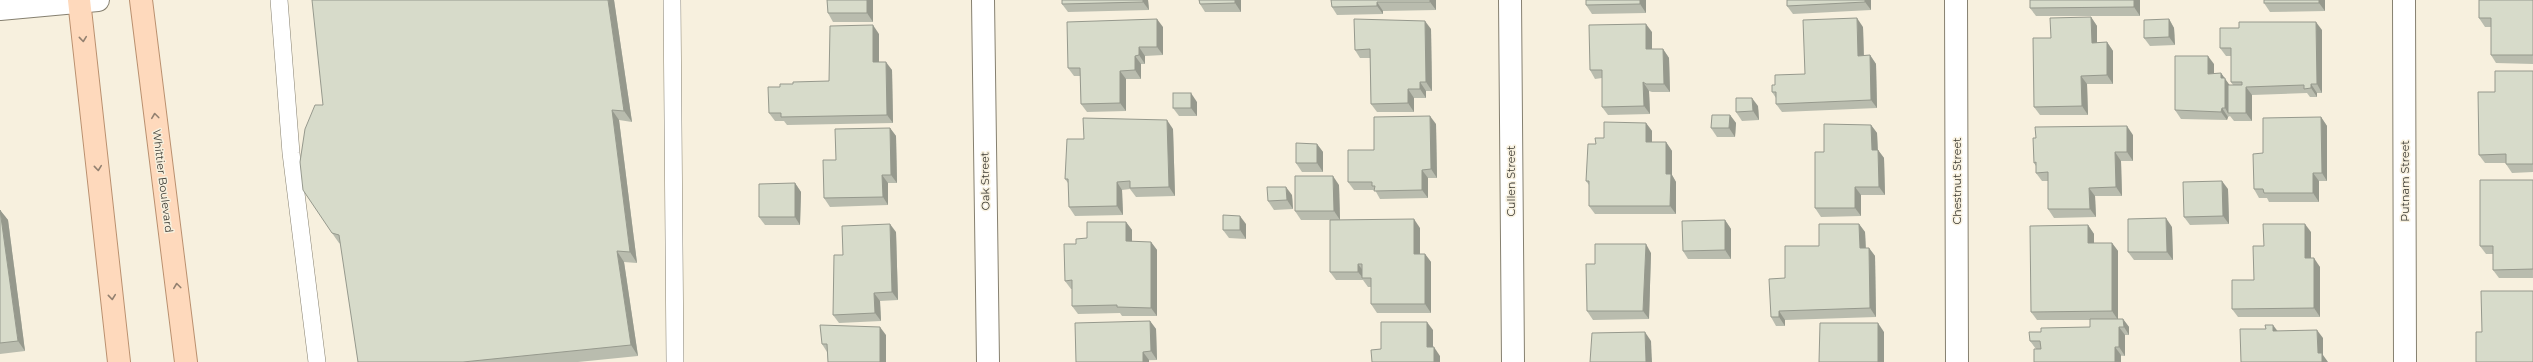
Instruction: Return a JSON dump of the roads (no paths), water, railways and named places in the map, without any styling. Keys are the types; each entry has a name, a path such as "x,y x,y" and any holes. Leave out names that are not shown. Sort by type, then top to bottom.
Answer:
{"main road":[{"name":"Whittier Boulevard","path":"141,0 186,362"},
{"path":"85,1 119,362"}],"street":[{"name":"Oak Street","path":"983,0 988,362"},
{"name":"Cullen Street","path":"1510,0 1513,362"},
{"name":"Chestnut Street","path":"1956,0 1958,362"},
{"name":"Putnam Street","path":"2404,0 2406,362"},
{"path":"0,9 85,1"}],"lane":[{"path":"279,0 291,153 317,362"},
{"path":"672,0 675,362"}]}
